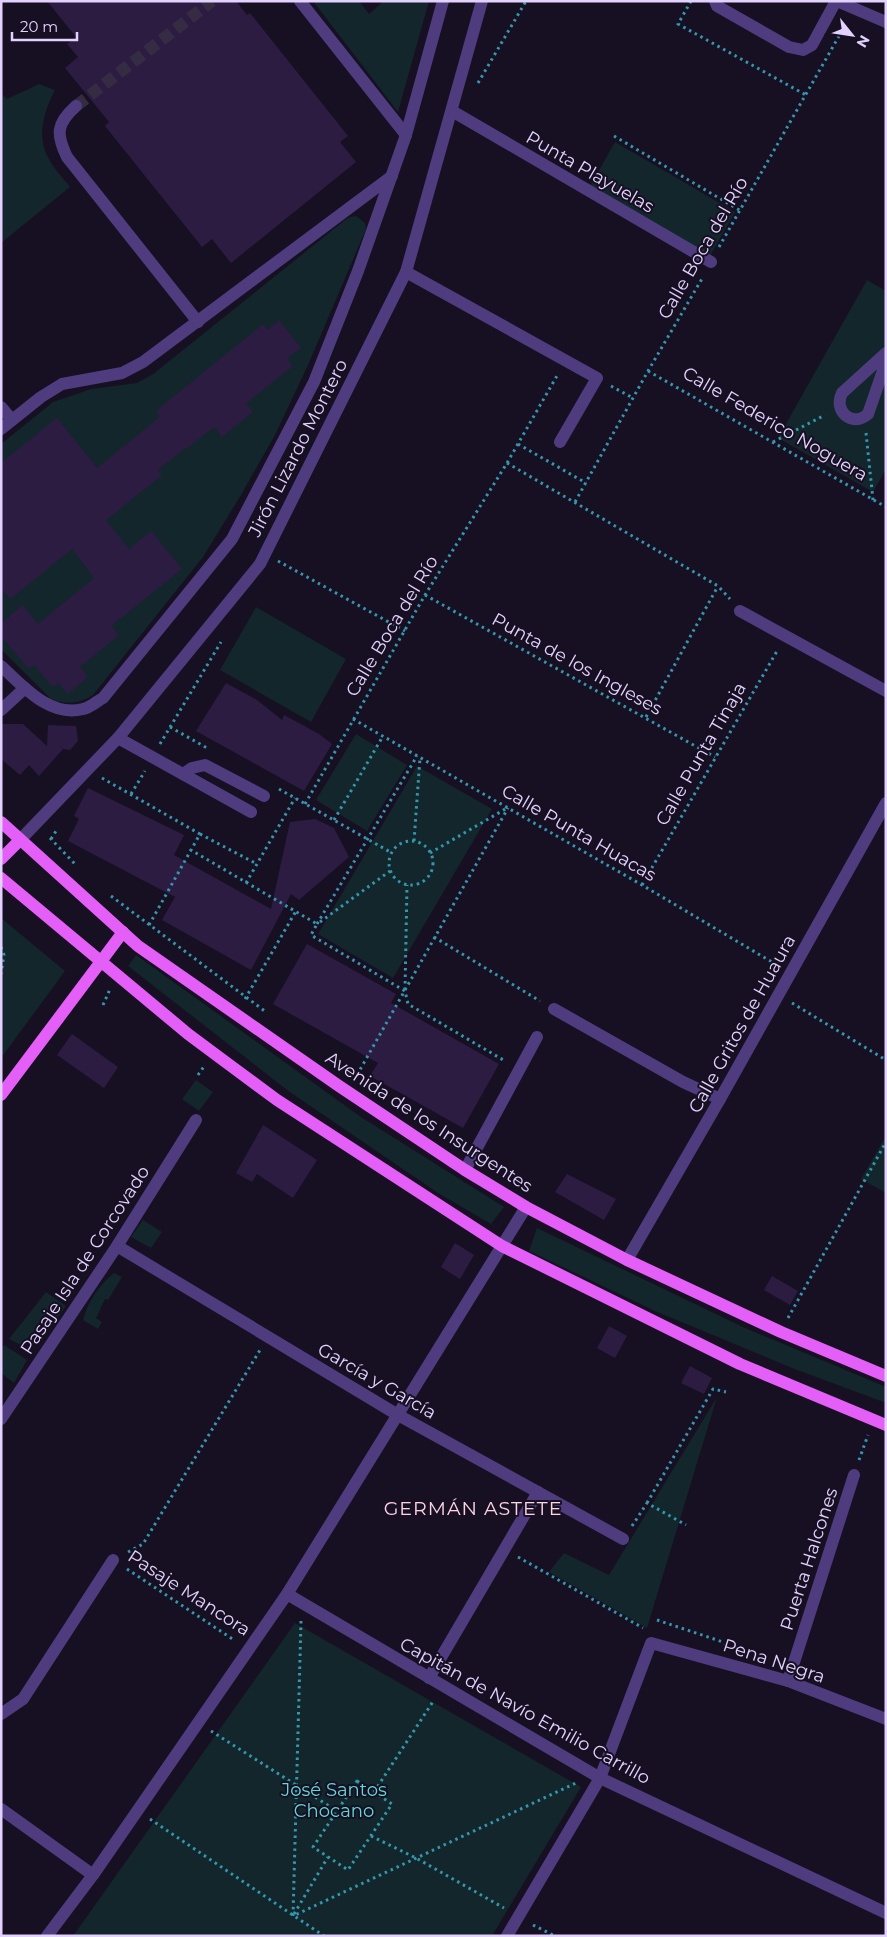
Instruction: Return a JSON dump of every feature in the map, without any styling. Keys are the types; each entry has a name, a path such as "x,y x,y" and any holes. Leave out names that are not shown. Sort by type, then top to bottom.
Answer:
{"main road":[{"name":"Avenida de los Insurgentes","path":"1,822 138,946 339,1086 465,1170 526,1207 626,1260 781,1332 886,1376"},
{"path":"1,859 20,840"},
{"path":"1,878 188,1034 277,1100 502,1246 740,1364 886,1425"},
{"path":"1,1095 123,932"}],"street":[{"path":"300,1 406,135"},
{"path":"1,666 45,703 64,711 84,709 104,698 232,539 314,382 406,135 443,1"},
{"name":"Jirón Lizardo Montero","path":"20,840 118,738 260,564 406,272 482,1"},
{"path":"715,1 717,6 789,47 803,50 812,45 837,1 886,22"},
{"path":"76,106 66,116 60,127 60,141 67,158 198,322"},
{"name":"Punta Playuelas","path":"452,111 711,262"},
{"path":"1,429 41,397 62,384 122,373 143,362 392,176"},
{"path":"406,272 597,378 560,442"},
{"path":"886,353 842,393 839,398 840,408 848,418 858,419 864,417 871,410 886,362"},
{"path":"1,407 12,420"},
{"path":"740,611 886,692"},
{"path":"1,710 25,688"},
{"path":"118,738 251,812"},
{"path":"183,774 192,768 205,765 264,796"},
{"name":"Calle Gritos de Huaura","path":"626,1260 720,1099 886,803"},
{"path":"554,1009 683,1082 720,1099"},
{"path":"465,1170 537,1037"},
{"name":"Pasaje Isla de Corcovado","path":"1,1419 117,1246 196,1120"},
{"path":"47,1936 138,1811 287,1594 526,1207"},
{"name":"García y García","path":"117,1246 398,1415 623,1539"},
{"name":"Puerta Halcones","path":"788,1681 854,1475"},
{"path":"429,1678 538,1492"},
{"path":"1,1714 22,1699 113,1560"},
{"name":"Capitán de Navío Emilio Carrillo","path":"287,1594 597,1776 886,1913"},
{"name":"Pena Negra","path":"597,1776 651,1643 788,1681 886,1719"},
{"path":"507,1936 597,1776"},
{"path":"1,1809 93,1875"}],"path":[{"path":"477,84 526,1"},
{"path":"691,1 678,24 806,95"},
{"name":"Calle Boca del Río","path":"575,502 855,8"},
{"path":"614,136 741,211"},
{"name":"Calle Boca del Río","path":"334,820 305,804 425,595 507,463 566,360"},
{"name":"Calle Federico Noguera","path":"648,371 886,507"},
{"path":"597,378 633,398"},
{"path":"772,442 840,408"},
{"path":"864,417 872,500"},
{"path":"518,444 586,483"},
{"path":"507,463 718,586 740,611"},
{"path":"265,554 405,631"},
{"path":"646,717 718,586"},
{"name":"Punta de los Ingleses","path":"425,595 715,757"},
{"path":"131,794 226,634"},
{"name":"Calle Punta Tinaja","path":"642,886 785,637"},
{"name":"Calle Punta Huacas","path":"353,719 790,973"},
{"path":"383,736 334,820 392,853"},
{"path":"405,990 311,935 419,757"},
{"path":"414,841 419,757"},
{"path":"98,776 257,864"},
{"path":"246,883 295,798"},
{"path":"430,853 508,808"},
{"path":"356,1075 508,808"},
{"path":"35,824 77,866"},
{"path":"149,925 200,834"},
{"path":"414,841 426,847 430,853 433,867 426,879 414,885 407,885 394,878 389,864 392,853 399,845 414,841"},
{"path":"191,850 318,924"},
{"path":"318,924 390,871"},
{"path":"407,885 405,990 408,1004 520,1070"},
{"path":"104,891 267,1012"},
{"path":"235,1014 296,911"},
{"path":"434,937 554,1009"},
{"path":"1,947 4,955 1,974"},
{"path":"778,995 886,1060"},
{"path":"349,1070 364,1081"},
{"path":"781,1332 886,1142"},
{"path":"113,1560 143,1544 268,1337"},
{"path":"623,1539 647,1503 713,1389 726,1392"},
{"path":"647,1503 686,1525"},
{"path":"504,1549 645,1629"},
{"name":"Pasaje Mancora","path":"113,1560 249,1650"},
{"path":"293,1916 301,1603"},
{"path":"374,1792 443,1687"},
{"path":"198,1723 337,1812"},
{"path":"293,1916 597,1776"},
{"path":"358,1781 374,1792 392,1804 348,1870 313,1847 358,1781"},
{"path":"138,1811 324,1936"},
{"path":"371,1836 416,1858 555,1936"},
{"path":"293,1916 328,1857"}],"green space":[{"path":"313,1 359,1 369,14 384,1 429,1 398,112"},
{"path":"39,84 55,90 45,115 42,133 43,142 51,163 70,187 1,243 1,93 7,99"},
{"path":"615,142 735,212 710,256 590,186"},
{"path":"356,216 365,223 366,229 309,363 275,435 203,557 93,695 73,703 51,699 1,649 1,444 53,402 91,389 137,383 153,374 345,220"},
{"path":"867,280 886,291 886,469 873,492 778,438"},
{"path":"256,607 346,659 311,722 220,670"},
{"path":"356,734 407,765 367,831 316,800"},
{"path":"417,766 492,809 393,978 318,934"},
{"path":"1,918 65,971 1,1058"},
{"path":"136,955 361,1117 504,1207 491,1224 438,1193 287,1090 128,966"},
{"path":"196,1080 213,1092 199,1111 182,1099"},
{"path":"886,1136 886,1193 861,1179"},
{"path":"143,1220 162,1232 151,1248 131,1237"},
{"path":"537,1228 745,1328 886,1387 886,1403 792,1368 655,1311 529,1251"},
{"path":"114,1273 122,1277 108,1300 105,1299 96,1318 102,1322 98,1329 83,1320 95,1294"},
{"path":"46,1292 66,1306 56,1320 35,1331 21,1345 9,1339"},
{"path":"4,1345 27,1360 14,1383 1,1373 1,1349"},
{"path":"717,1397 647,1628 549,1572 564,1553 609,1575"},
{"name":"José Santos Chocano","path":"295,1623 581,1787 492,1936 73,1936"}],"building":[{"path":"47,1 236,1 247,15 250,13 348,136 340,142 356,162 231,263 212,239 202,247 105,126 109,122 65,68 78,57 67,44 76,37"},
{"path":"279,320 301,348 287,358 293,366 246,403 253,412 222,437 214,427 185,448 158,470 162,475 106,520 129,549 151,531 182,569 111,626 119,635 80,667 88,677 68,694 58,683 53,687 34,665 29,669 1,636 1,624 22,605 38,624 94,578 72,549 10,599 1,588 1,463 57,418 97,468 160,417 156,411 263,324 268,330"},
{"path":"226,683 257,700 282,720 284,715 319,734 332,744 304,791 196,731"},
{"path":"1,724 23,724 47,746 48,725 76,726 78,741 70,750 63,749 39,776 29,765 20,775 1,759"},
{"path":"88,788 184,835 174,855 271,909 290,822 315,819 334,828 349,857 299,900 291,894 251,970 162,920 175,897 68,841 79,819 74,816"},
{"path":"307,944 396,994 391,1003 499,1064 463,1128 370,1076 378,1063 273,1004"},
{"path":"72,1034 118,1067 104,1088 57,1055"},
{"path":"263,1125 317,1160 293,1198 257,1174 252,1182 236,1173"},
{"path":"567,1174 616,1199 604,1220 555,1192"},
{"path":"455,1243 474,1255 460,1279 441,1267"},
{"path":"772,1276 798,1291 790,1305 764,1290"},
{"path":"609,1326 627,1336 615,1358 597,1348"},
{"path":"690,1366 712,1378 704,1394 681,1383"}],"tunnel":[{"path":"76,106 212,1"}],"district":[{"name":"GERMÁN ASTETE","path":"473,1508"}]}
